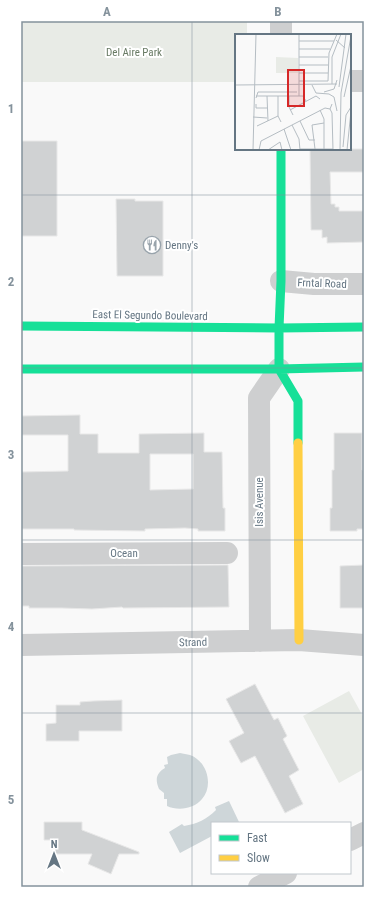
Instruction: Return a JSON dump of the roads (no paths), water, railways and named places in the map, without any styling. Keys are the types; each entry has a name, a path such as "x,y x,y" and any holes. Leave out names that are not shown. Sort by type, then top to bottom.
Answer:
{"main road":[{"path":"281,150 281,281 279,368 298,401 299,640"},
{"name":"East El Segundo Boulevard","path":"21,326 279,328 364,327"},
{"path":"21,368 364,368"}],"street":[{"path":"281,21 281,34"},
{"path":"351,81 364,81"},
{"name":"Frntal Road","path":"281,281 314,284 364,284"},
{"name":"Isis Avenue","path":"260,641 259,398 279,368"},
{"name":"Ocean","path":"21,554 227,553"},
{"name":"Strand","path":"21,645 299,640 364,645"},
{"path":"351,840 364,833"},
{"path":"260,887 284,874"}],"place":[{"name":"Denny's","path":"152,245"}],"park label":[{"name":"Del Aire Park","path":"134,52"}]}
